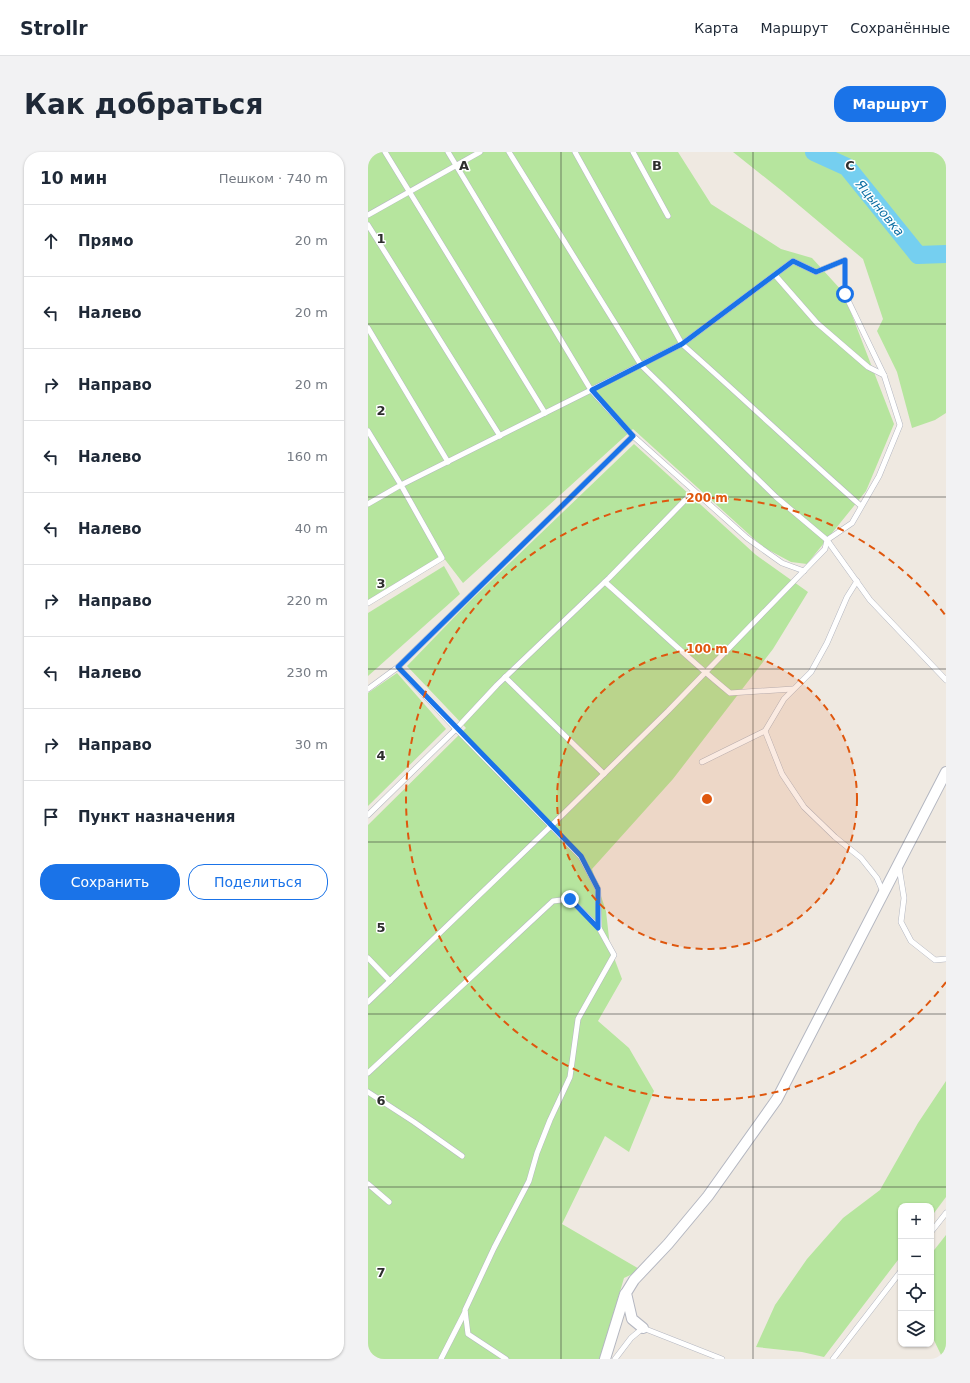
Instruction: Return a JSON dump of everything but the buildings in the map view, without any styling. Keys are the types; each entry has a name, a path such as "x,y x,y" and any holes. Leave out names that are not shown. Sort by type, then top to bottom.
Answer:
{"street":[{"path":"605,1359 626,1293 634,1280 668,1244 708,1196 777,1099 946,772"},
{"path":"626,1293 632,1320 643,1328"}],"lane":[{"path":"385,152 544,413"},
{"path":"448,152 592,390 633,436 747,538 782,563 804,571"},
{"path":"368,215 480,152"},
{"path":"509,152 641,365 776,497 827,540 870,600 946,680"},
{"path":"575,152 682,344 747,401 821,471 861,506"},
{"path":"633,152 668,216"},
{"path":"368,225 500,436"},
{"path":"368,504 401,485 682,344 793,261 816,272 845,260 845,294 884,375 900,425 879,476 852,523 827,540 825,549 705,673 551,826 368,1002"},
{"path":"775,275 817,322 868,367 884,375"},
{"path":"368,328 448,462"},
{"path":"368,431 401,485 442,558 368,603"},
{"path":"368,689 398,667 633,436"},
{"path":"368,814 456,729 505,677 605,582 694,491"},
{"path":"702,762 766,731 784,698 811,672 827,642 847,597 857,581"},
{"path":"605,582 705,673 730,693 793,689"},
{"path":"398,667 456,729 581,856 598,889 598,928"},
{"path":"505,677 604,774"},
{"path":"766,731 782,774 804,807 835,837 861,858 877,878 883,893"},
{"path":"898,864 904,898 901,922 911,940 935,960 946,959"},
{"path":"368,1073 553,901 570,899 598,928 614,955 578,1019 570,1077 550,1120 537,1153 529,1181 494,1248 441,1359"},
{"path":"368,958 390,981"},
{"path":"368,1092 462,1156"},
{"path":"368,1184 388,1202"},
{"path":"934,1228 946,1213"},
{"path":"833,1359 898,1275"},
{"path":"465,1310 468,1334 506,1359"},
{"path":"614,1359 631,1338 643,1328 722,1359"}],"green space":[{"path":"368,152 678,152 711,204 781,249 812,258 843,292 894,424 866,491 807,564 791,562 763,547 633,429 463,583 443,557 368,600"},
{"path":"733,152 946,152 946,413 935,420 912,428 897,372 877,331 883,319 863,259"},
{"path":"634,444 756,555 808,592 773,649 673,779 592,869 606,911 610,947 622,979 598,1021 629,1048 654,1091 629,1152 605,1136 562,1224 641,1270 624,1278 600,1359 368,1359 368,825 466,728 407,666 469,602"},
{"path":"444,566 460,594 368,676 368,613"},
{"path":"397,673 446,729 368,806 368,693"},
{"path":"946,1081 946,1197 934,1213 934,1203 898,1203 898,1260 824,1357 802,1352 756,1347 775,1305 807,1259 843,1218 880,1190 918,1123"},
{"path":"946,1235 946,1359 943,1359 934,1340 934,1250"}],"waterway":[{"name":"Яцыновка","path":"814,152 847,167 918,255 946,254"}],"route":[{"path":"570,899 598,928 598,889 581,856 456,729 398,667 633,436 592,390 682,344 793,261 816,272 845,260 845,294"}]}
